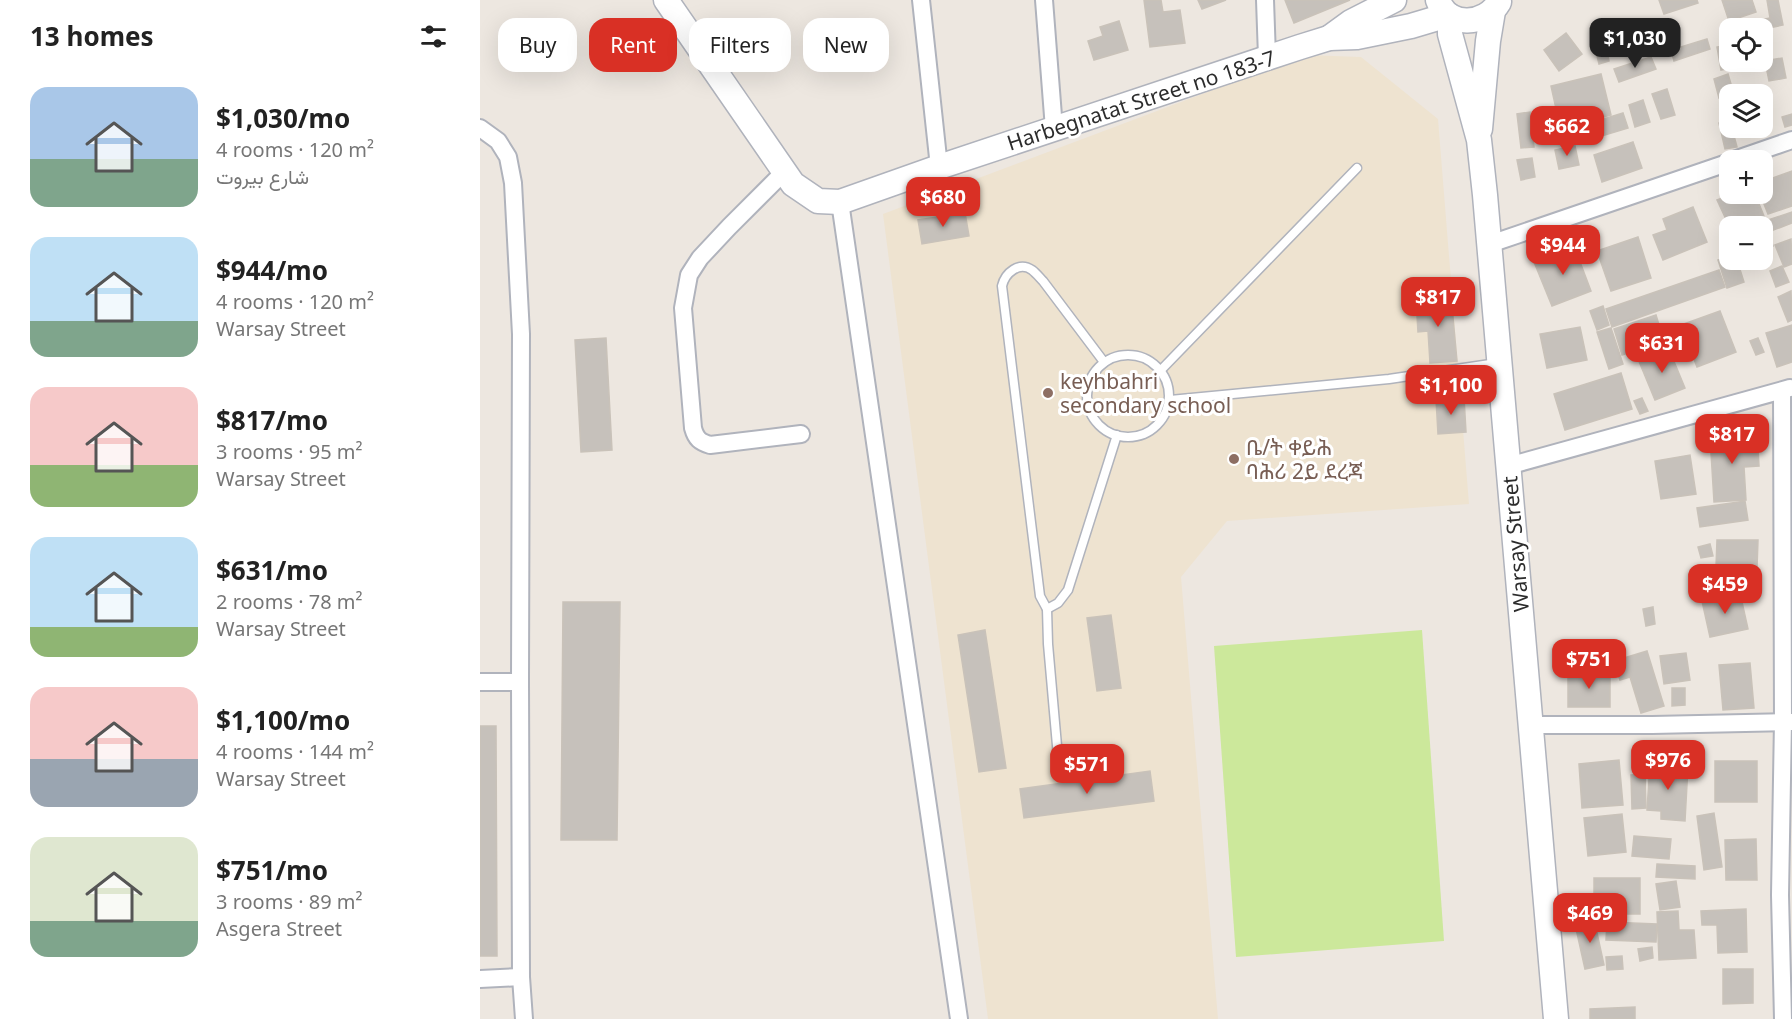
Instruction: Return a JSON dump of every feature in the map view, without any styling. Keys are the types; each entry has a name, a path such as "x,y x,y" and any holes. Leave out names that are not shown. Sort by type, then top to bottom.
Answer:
{"main road":[{"path":"666,0 793,184 818,201 840,202"},
{"path":"1329,38 1352,22 1394,0"},
{"path":"1329,38 1357,37 1411,26 1445,10 1461,21 1472,21 1484,18 1499,3"},
{"name":"Warsay Street","path":"1479,140 1488,41 1499,3"},
{"name":"Warsay Street","path":"1445,10 1479,140 1490,244 1556,1019"},
{"name":"Harbegnatat Street no 183-7","path":"840,202 1329,38"}],"street":[{"path":"921,0 939,167"},
{"path":"1044,0 1054,129"},
{"path":"1264,0 1267,57"},
{"path":"480,128 498,141 508,157 513,183 521,334 521,977 525,1017"},
{"path":"1763,150 1792,140"},
{"path":"1490,244 1719,165"},
{"path":"784,172 700,258 688,275 683,308 693,428 696,437 701,442 710,445 801,434"},
{"path":"840,202 959,1019"},
{"path":"1508,466 1787,389 1787,721 1780,896 1783,1019"},
{"path":"480,682 520,682"},
{"path":"1531,725 1652,725 1787,721"},
{"path":"480,979 521,977"}],"lane":[{"path":"1161,371 1357,168"},
{"path":"1058,757 1047,609 1040,596 1002,286 1004,278 1017,267 1032,269 1104,362"},
{"path":"1134,356 1152,362 1161,371 1167,382 1170,400 1162,419 1153,428 1142,434 1117,435 1105,430 1095,421 1088,402 1089,383 1095,371 1104,362 1116,357 1134,356"},
{"path":"1170,400 1389,379 1499,362"},
{"path":"1047,609 1058,603 1068,590 1117,435"}],"shaded area":[{"path":"1306,55 1361,57 1438,119 1469,504 1227,521 1181,577 1218,1019 988,1019 883,214"}],"green space":[{"path":"1422,630 1444,941 1236,957 1214,646"}],"building":[{"path":"1144,0 1161,0 1163,12 1180,10 1185,43 1150,47"},
{"path":"1198,0 1226,0 1202,9"},
{"path":"1285,0 1350,0 1294,23"},
{"path":"1659,0 1697,0 1698,3 1664,14"},
{"path":"1722,0 1752,0 1756,12 1738,18 1728,18"},
{"path":"1767,0 1778,0 1783,25 1773,27 1773,18 1770,18"},
{"path":"1119,21 1128,50 1094,60 1088,41 1103,36 1100,27"},
{"path":"1566,33 1582,54 1559,71 1544,50"},
{"path":"1707,39 1710,49 1674,61 1671,50"},
{"path":"1605,41 1609,61 1599,64 1594,43"},
{"path":"1651,57 1656,69 1619,82 1614,69"},
{"path":"1782,58 1786,78 1769,81 1767,72 1773,72 1773,60"},
{"path":"1601,74 1611,115 1584,122 1580,107 1557,113 1551,86"},
{"path":"1728,74 1731,84 1719,84 1719,98 1714,79"},
{"path":"1667,89 1675,115 1661,119 1652,94"},
{"path":"1643,100 1650,122 1635,127 1629,105"},
{"path":"1530,112 1534,147 1521,148 1517,114"},
{"path":"1623,113 1628,128 1588,140 1584,125"},
{"path":"1792,114 1792,125 1785,127 1782,117"},
{"path":"1722,138 1735,138 1737,147 1725,149"},
{"path":"1633,142 1642,168 1602,182 1594,155"},
{"path":"1575,146 1579,165 1559,169 1555,150"},
{"path":"1532,158 1535,177 1521,180 1517,160"},
{"path":"1792,171 1792,206 1768,214 1764,204 1773,204 1773,178"},
{"path":"1719,199 1719,204 1759,204 1764,216 1724,216 1717,200"},
{"path":"1693,207 1707,242 1663,260 1653,235 1667,230 1663,219"},
{"path":"1792,212 1792,223 1773,230 1773,218"},
{"path":"965,213 969,236 922,244 918,220"},
{"path":"1638,237 1651,278 1611,291 1597,251"},
{"path":"1791,239 1792,264 1784,267 1775,245"},
{"path":"1574,246 1591,291 1552,306 1534,262"},
{"path":"1782,266 1789,282 1776,287 1770,271"},
{"path":"1719,270 1725,287 1612,327 1606,309"},
{"path":"1721,270 1740,270 1744,282 1727,288"},
{"path":"1791,291 1792,320 1788,322 1778,297"},
{"path":"1451,296 1457,361 1430,363 1428,331 1418,332 1416,299"},
{"path":"1603,306 1609,325 1597,330 1590,311"},
{"path":"1720,311 1736,352 1697,367 1681,325"},
{"path":"1656,315 1664,341 1622,355 1614,329"},
{"path":"1792,325 1792,362 1777,367 1766,333"},
{"path":"1580,327 1587,360 1547,368 1540,334"},
{"path":"1611,328 1623,364 1609,369 1597,332"},
{"path":"606,338 612,450 581,452 575,340"},
{"path":"1758,338 1764,352 1756,355 1750,341"},
{"path":"1668,347 1685,388 1655,400 1638,359"},
{"path":"1621,373 1632,409 1565,430 1554,394"},
{"path":"1464,397 1466,432 1438,434 1436,399"},
{"path":"1642,398 1648,411 1640,414 1634,401"},
{"path":"1757,433 1759,466 1744,467 1746,500 1714,502 1710,436"},
{"path":"1690,455 1696,494 1661,499 1655,461"},
{"path":"1745,501 1748,520 1700,527 1697,508"},
{"path":"1717,540 1758,540 1757,568 1716,567"},
{"path":"1710,544 1713,556 1701,558 1698,547"},
{"path":"1740,593 1748,629 1710,637 1702,601"},
{"path":"563,602 620,602 617,840 561,840"},
{"path":"1653,607 1655,624 1646,626 1643,609"},
{"path":"1111,615 1121,688 1097,691 1087,618"},
{"path":"985,630 1006,768 979,772 958,635"},
{"path":"1647,651 1664,706 1641,713 1630,677 1620,680 1614,661"},
{"path":"1686,653 1690,680 1664,684 1660,656"},
{"path":"1750,663 1754,708 1723,710 1719,665"},
{"path":"1568,672 1610,673 1610,707 1568,707"},
{"path":"1672,688 1685,688 1685,705 1672,706"},
{"path":"480,726 496,726 497,956 480,956"},
{"path":"1619,760 1623,805 1582,808 1579,764"},
{"path":"1715,761 1757,761 1757,802 1715,802"},
{"path":"1650,764 1688,766 1685,821 1661,819 1661,811 1647,810"},
{"path":"1150,771 1154,801 1024,818 1020,789"},
{"path":"1645,774 1646,808 1632,809 1631,775"},
{"path":"1714,813 1722,867 1704,870 1697,816"},
{"path":"1622,814 1626,852 1588,856 1584,818"},
{"path":"1634,836 1671,839 1669,859 1632,856"},
{"path":"1756,839 1757,880 1726,880 1725,840"},
{"path":"1657,864 1695,866 1695,879 1656,877"},
{"path":"1594,878 1640,878 1640,914 1594,914"},
{"path":"1676,881 1680,907 1660,910 1656,884"},
{"path":"1746,909 1747,952 1718,953 1717,925 1702,925 1701,911"},
{"path":"1678,911 1679,930 1694,930 1696,958 1659,960 1657,912"},
{"path":"1594,919 1604,965 1585,969 1575,924"},
{"path":"1607,922 1657,924 1656,942 1606,940"},
{"path":"1652,947 1653,958 1640,961 1638,949"},
{"path":"1622,956 1623,969 1607,970 1606,957"},
{"path":"1723,969 1753,969 1753,1003 1723,1004"},
{"path":"1635,1007 1635,1019 1590,1019 1590,1009"}],"place":[{"name":"keyhbahri secondary school","path":"1048,393"},
{"name":"ቤ/ት ቀይሕ ባሕሪ 2ይ ደረጃ","path":"1234,459"}]}
